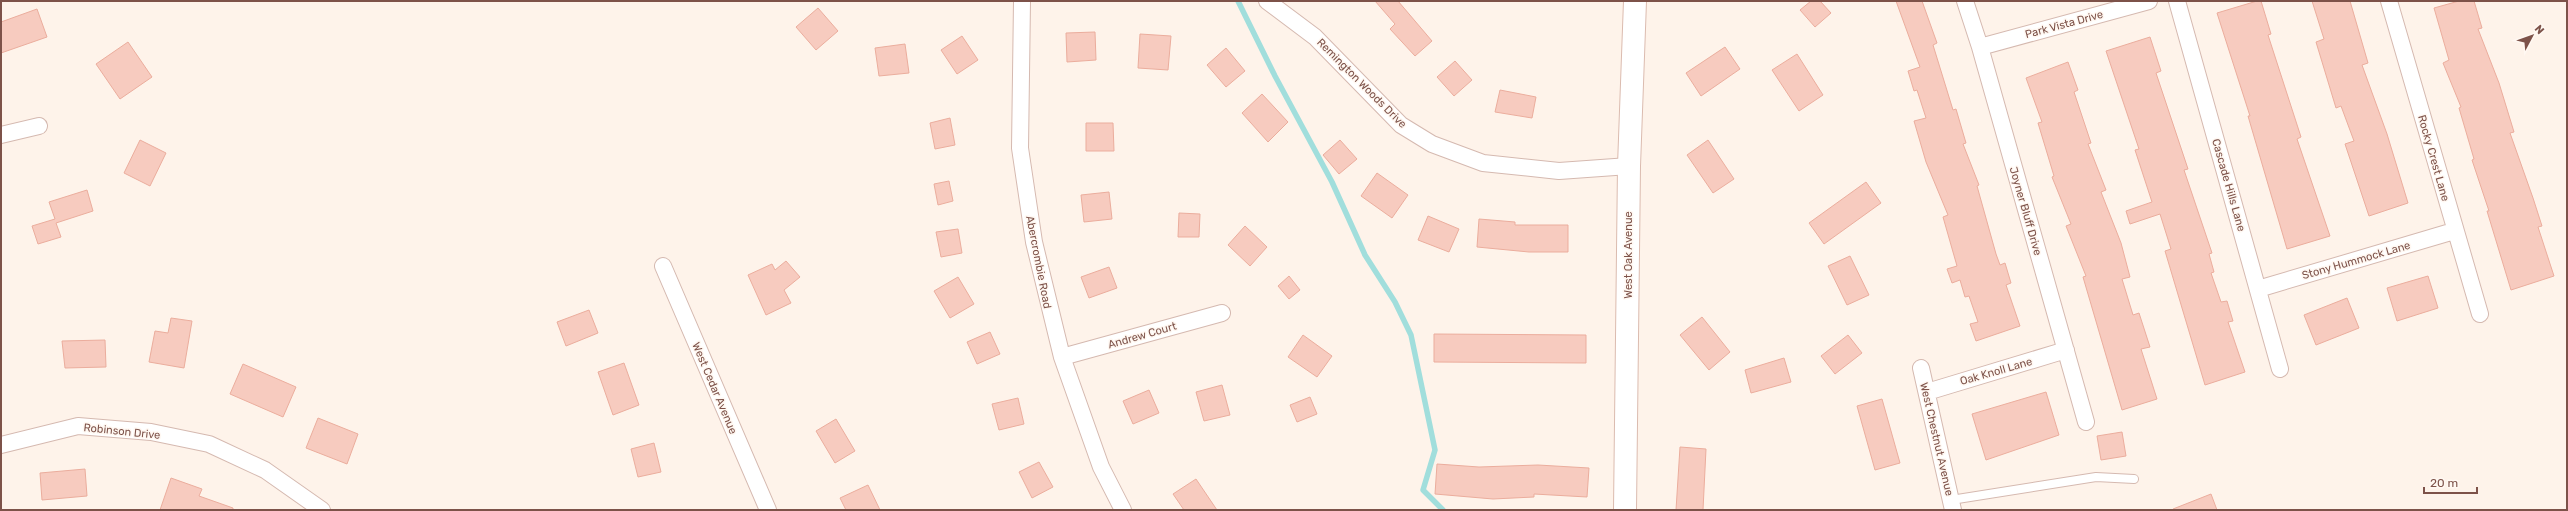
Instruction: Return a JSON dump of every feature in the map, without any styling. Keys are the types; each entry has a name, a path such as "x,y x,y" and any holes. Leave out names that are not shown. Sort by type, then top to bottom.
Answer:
{"street":[{"name":"Abercrombie Road","path":"1022,1 1020,148 1034,242 1062,357 1101,467 1123,510"},
{"name":"Remington Woods Drive","path":"1267,1 1315,37 1401,125 1432,144 1491,164 1559,171 1629,166"},
{"name":"West Oak Avenue","path":"1625,510 1629,166 1635,1"},
{"name":"Joyner Bluff Drive","path":"1965,1 1980,47 2086,422"},
{"name":"Park Vista Drive","path":"1980,47 2149,1"},
{"name":"Cascade Hills Lane","path":"2177,1 2280,369"},
{"name":"Rocky Crest Lane","path":"2389,1 2454,231 2480,314"},
{"path":"1,135 39,126"},
{"name":"Stony Hummock Lane","path":"2258,289 2454,231"},
{"name":"West Cedar Avenue","path":"663,266 768,510"},
{"name":"Andrew Court","path":"1062,357 1222,313"},
{"name":"Oak Knoll Lane","path":"1927,392 2066,350"},
{"name":"West Chestnut Avenue","path":"1920,368 1927,392 1952,505"},
{"name":"Robinson Drive","path":"1,444 78,426 151,432 209,444 265,470 322,510"}],"lane":[{"path":"1952,505 2096,477 2134,479"}],"building":[{"path":"1375,1 1398,1 1432,41 1415,56 1390,29 1395,24"},
{"path":"1811,1 1820,1 1831,13 1815,27 1800,10"},
{"path":"1896,1 1922,1 1937,43 1933,45 1953,110 1956,109 1966,143 1963,144 1979,185 1977,186 1996,254 2000,265 2005,263 2011,283 2006,285 2020,326 1976,341 1970,324 1978,322 1969,296 1965,297 1960,280 1952,283 1947,269 1957,266 1943,217 1948,215 1926,162 1914,121 1926,118 1917,90 1914,91 1908,71 1920,67"},
{"path":"2261,1 2271,34 2268,35 2301,137 2297,139 2330,236 2287,249 2248,116 2250,116 2217,13"},
{"path":"2312,1 2350,1 2368,63 2362,65 2387,134 2408,203 2369,216 2345,144 2354,141 2341,106 2336,108 2316,42 2324,39"},
{"path":"2459,1 2474,1 2482,28 2478,29 2499,83 2514,132 2510,133 2542,226 2538,227 2554,276 2511,290 2487,211 2489,211 2472,160 2474,159 2459,108 2461,107 2443,63 2449,60 2434,8"},
{"path":"818,8 838,31 816,50 796,27"},
{"path":"37,9 47,37 1,53 1,22"},
{"path":"1095,32 1096,60 1067,62 1066,33"},
{"path":"1140,34 1171,36 1168,70 1138,68"},
{"path":"962,36 978,60 957,74 941,50"},
{"path":"2150,37 2161,71 2156,73 2188,169 2184,170 2212,253 2209,254 2214,272 2211,273 2221,302 2227,301 2233,321 2228,322 2245,372 2205,385 2165,251 2171,249 2160,214 2130,224 2126,211 2152,202 2135,150 2139,149 2106,51"},
{"path":"128,42 152,77 120,99 96,64"},
{"path":"905,44 909,73 879,76 875,48"},
{"path":"1725,47 1740,69 1701,96 1686,73"},
{"path":"1226,48 1245,71 1226,87 1207,65"},
{"path":"1797,54 1823,95 1799,111 1772,70"},
{"path":"1455,61 1472,80 1454,96 1437,77"},
{"path":"2068,62 2078,90 2074,92 2091,143 2088,144 2106,190 2101,192 2121,243 2130,277 2122,279 2133,315 2139,313 2150,347 2141,349 2157,399 2122,410 2083,277 2086,276 2066,226 2071,224 2052,177 2054,176 2038,123 2042,122 2026,78"},
{"path":"1500,90 1536,97 1532,118 1495,112"},
{"path":"1262,94 1288,122 1268,142 1242,113"},
{"path":"950,118 955,145 935,149 930,123"},
{"path":"1086,123 1113,123 1114,151 1086,151"},
{"path":"140,140 166,153 150,186 124,173"},
{"path":"1340,140 1357,159 1339,174 1323,155"},
{"path":"1708,140 1734,179 1713,193 1687,155"},
{"path":"1377,173 1408,195 1392,218 1361,196"},
{"path":"949,181 953,201 938,205 934,184"},
{"path":"1866,182 1881,203 1824,244 1809,223"},
{"path":"87,190 93,211 56,223 61,237 38,244 32,226 55,219 49,202"},
{"path":"1109,192 1112,219 1084,222 1081,195"},
{"path":"1179,213 1200,214 1199,237 1178,237"},
{"path":"1428,216 1459,229 1449,252 1418,240"},
{"path":"1479,219 1515,222 1515,225 1568,225 1568,252 1529,252 1477,247"},
{"path":"1245,226 1267,247 1250,266 1228,245"},
{"path":"958,229 962,253 941,257 936,232"},
{"path":"1850,256 1869,295 1847,305 1828,266"},
{"path":"786,261 800,277 784,290 791,303 766,315 748,275 772,264 775,270"},
{"path":"1109,267 1117,288 1089,298 1081,277"},
{"path":"1289,276 1300,290 1289,299 1278,286"},
{"path":"2428,276 2438,308 2397,321 2387,288"},
{"path":"958,277 974,304 950,318 934,291"},
{"path":"2347,298 2359,328 2316,345 2304,315"},
{"path":"589,310 598,333 566,346 557,322"},
{"path":"1702,317 1730,352 1709,370 1680,335"},
{"path":"171,318 192,321 184,368 149,362 155,331 168,333"},
{"path":"990,332 1000,354 977,364 967,342"},
{"path":"1434,334 1586,335 1586,363 1434,362"},
{"path":"1303,335 1332,356 1317,377 1288,357"},
{"path":"1848,335 1862,353 1835,374 1821,356"},
{"path":"105,340 106,367 65,368 62,341"},
{"path":"1784,358 1791,382 1751,393 1745,370"},
{"path":"624,363 639,405 613,415 598,372"},
{"path":"243,364 296,387 283,417 230,394"},
{"path":"1222,385 1230,415 1204,421 1196,392"},
{"path":"1149,390 1159,413 1133,424 1123,401"},
{"path":"2046,392 2059,435 1986,460 1972,414"},
{"path":"1310,397 1317,414 1297,422 1290,405"},
{"path":"1018,398 1024,424 999,430 992,404"},
{"path":"1882,399 1900,463 1875,470 1857,406"},
{"path":"318,418 358,434 347,464 306,448"},
{"path":"836,419 855,451 835,463 816,431"},
{"path":"2122,432 2126,456 2101,460 2097,436"},
{"path":"654,443 661,472 638,477 631,449"},
{"path":"1680,447 1706,449 1703,510 1676,510"},
{"path":"1039,462 1053,487 1032,498 1019,472"},
{"path":"1437,464 1479,467 1538,465 1589,468 1587,497 1534,494 1534,497 1493,499 1435,494"},
{"path":"85,469 87,496 42,500 40,473"},
{"path":"171,478 202,489 199,496 233,508 233,510 160,510"},
{"path":"1196,479 1217,510 1184,510 1173,494"},
{"path":"868,485 880,510 846,510 840,498"},
{"path":"2211,494 2217,510 2173,509"}],"waterway":[{"path":"1238,1 1275,76 1332,182 1365,255 1395,302 1411,335 1435,450 1423,490 1443,510"}]}
